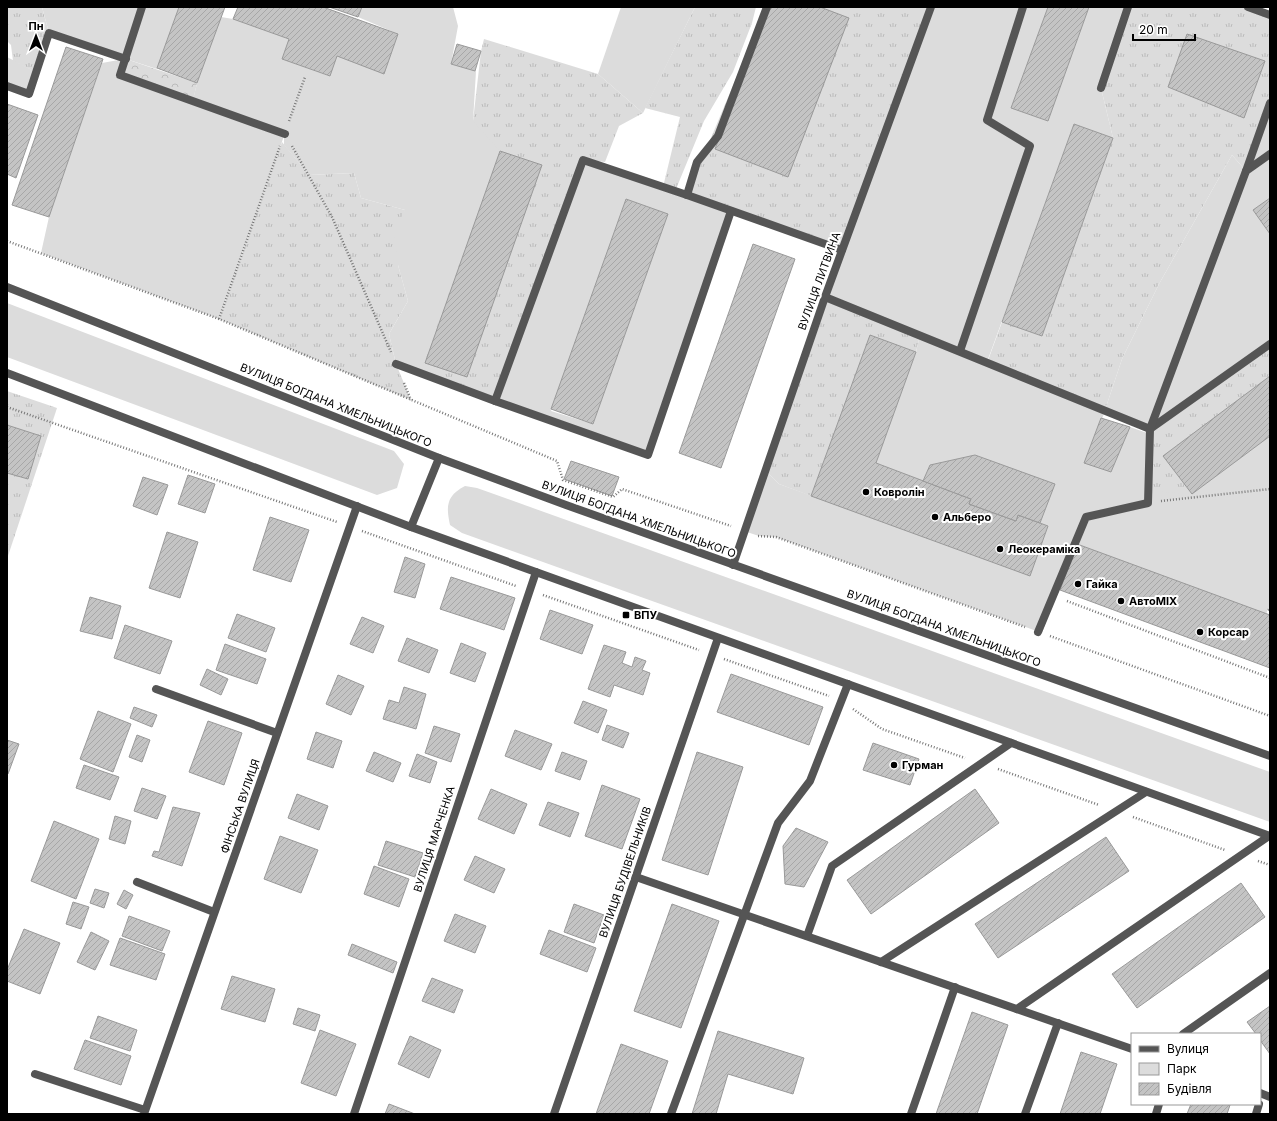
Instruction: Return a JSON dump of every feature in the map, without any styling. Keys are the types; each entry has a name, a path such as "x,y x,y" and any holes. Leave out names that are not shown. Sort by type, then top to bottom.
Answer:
{"street":[{"path":"142,7 120,75 285,134"},
{"path":"687,195 697,162 718,136 767,7"},
{"name":"ВУЛИЦЯ ЛИТВИНА","path":"733,565 825,297 931,7"},
{"path":"960,351 1030,146 987,120 1023,7"},
{"path":"1101,88 1128,7"},
{"path":"1248,7 1270,15"},
{"path":"7,86 28,94 49,33 126,58"},
{"path":"1038,632 1086,517 1148,503 1150,429 1270,103"},
{"path":"1246,171 1270,154"},
{"path":"495,401 583,160 842,250"},
{"path":"396,364 648,455 731,211"},
{"name":"ВУЛИЦЯ БОГДАНА ХМЕЛЬНИЦЬКОГО","path":"7,287 439,458 733,565 1270,756"},
{"path":"825,297 1150,429"},
{"path":"1150,429 1270,344"},
{"path":"7,373 411,527 1269,836"},
{"path":"411,527 439,458"},
{"name":"ФІНСЬКА ВУЛИЦЯ","path":"145,1112 357,506"},
{"name":"ВУЛИЦЯ МАРЧЕНКА","path":"354,1114 536,572"},
{"name":"ВУЛИЦЯ БУДІВЕЛЬНИКІВ","path":"554,1114 718,638"},
{"path":"671,1114 778,823 810,781 848,684"},
{"path":"156,689 277,734"},
{"path":"807,936 832,866 1011,743"},
{"path":"881,962 1146,792"},
{"path":"1017,1009 1269,836"},
{"path":"636,877 1131,1049"},
{"path":"137,882 214,912"},
{"path":"1184,1033 1270,973"},
{"path":"911,1114 955,987"},
{"path":"1025,1114 1058,1023"},
{"path":"35,1074 145,1112"}],"path":[{"path":"219,319 305,77"},
{"path":"285,134 332,217 411,400"},
{"path":"7,241 219,319 557,461 563,480 613,497 622,489 759,536 776,537 1270,716"},
{"path":"7,407 841,701 882,729 1270,866"},
{"path":"1148,503 1270,490"},
{"path":"1053,596 1270,678"}],"green space":[{"path":"7,7 42,7 49,33 36,72 13,61 11,45 7,41"},
{"path":"42,7 179,7 157,69 126,59 120,75 193,100 197,83 221,17 233,19 289,39 282,59 329,76 337,56 384,73 398,34 358,17 362,7 453,7 458,26 451,64 476,71 473,121 500,151 420,373 396,364 389,334 408,301 398,265 394,232 405,210 361,198 354,173 309,175 284,145 284,136 219,319 41,253 49,217 102,63 124,59 49,33"},
{"path":"621,7 695,7 643,113 598,74"},
{"path":"695,7 756,7 752,23 733,72 704,121 676,189 663,187 680,117 645,108"},
{"path":"766,7 931,7 842,250 687,195"},
{"path":"932,7 1048,7 1011,108 1048,121 1089,7 1128,7 1101,88 1113,138 1074,124 987,362 1105,410 1122,359 1159,284 1232,155 1246,171 1270,103 1270,198 1253,210 1270,234 1270,344 1150,429 1105,411 1085,463 1111,472 1130,427 1150,434 1149,491 1192,494 1270,436 1270,605 1266,614 1077,544 1042,633 776,537 759,536 744,531 765,470 779,484 1030,575 1048,526 1040,523 1054,484 975,455 930,465 923,481 876,463 916,352 920,335 825,297"},
{"path":"1128,7 1248,7 1270,15 1270,103 1246,171 1232,155 1159,284 1122,359 1105,410 987,363 1002,322 1042,336 1113,138 1101,88"},
{"path":"484,39 598,74 643,113 619,126 605,162 583,160 495,401 420,373 473,121 481,51"},
{"path":"7,57 36,72 29,94 7,86"},
{"path":"126,59 197,83 193,101 120,75"},
{"path":"282,142 309,175 354,173 361,198 405,210 398,265 408,301 389,334 396,364 411,400 219,319"},
{"path":"583,160 731,211 648,455 495,401","holes":["626,199 668,214 593,424 551,411"]},
{"path":"825,297 920,335 916,352 871,336 811,496 779,484 765,470"},
{"path":"7,303 394,451 404,464 397,488 377,495 7,357"},
{"path":"1270,344 1270,436 1192,494 1148,503 1150,429"},
{"path":"7,391 57,408 7,559"},
{"path":"465,486 477,488 1270,772 1270,822 462,533 450,525 448,507 454,494"}],"building":[{"path":"179,7 225,7 197,83 157,68"},
{"path":"238,7 323,7 398,34 384,74 337,56 330,76 282,59 289,39 233,19"},
{"path":"329,7 362,7 358,17"},
{"path":"769,7 820,7 849,18 788,177 715,149"},
{"path":"1048,7 1089,7 1048,121 1011,108"},
{"path":"1187,34 1265,61 1244,118 1168,87"},
{"path":"457,44 481,51 475,71 451,64"},
{"path":"66,47 103,59 49,217 12,205"},
{"path":"7,104 38,115 16,178 7,174"},
{"path":"1074,124 1113,138 1042,336 1002,322"},
{"path":"500,151 542,165 467,377 425,363"},
{"path":"1270,198 1270,234 1253,210"},
{"path":"626,199 668,214 593,424 551,409"},
{"path":"753,244 795,259 721,468 679,453"},
{"path":"870,335 916,352 876,463 971,499 969,504 1016,521 1018,515 1048,526 1030,576 811,496"},
{"path":"1270,376 1270,436 1192,494 1163,456"},
{"path":"1101,418 1130,427 1111,472 1084,463"},
{"path":"7,425 41,436 28,479 7,473"},
{"path":"975,455 1055,484 1040,523 1018,515 1016,521 969,504 971,499 923,481 930,465"},
{"path":"571,461 619,477 612,496 564,479"},
{"path":"188,475 215,484 205,513 178,504"},
{"path":"143,477 168,485 157,515 133,506"},
{"path":"270,517 309,530 291,582 253,570"},
{"path":"167,532 198,542 180,598 149,588"},
{"path":"1077,544 1270,615 1270,668 1060,590"},
{"path":"405,557 425,564 415,598 394,592"},
{"path":"451,577 515,598 504,630 440,609"},
{"path":"90,597 121,606 112,639 80,631"},
{"path":"550,610 593,625 582,654 540,639"},
{"path":"237,614 275,628 266,652 228,638"},
{"path":"362,617 384,626 373,653 350,644"},
{"path":"125,625 172,641 160,674 114,658"},
{"path":"407,638 438,650 429,673 398,661"},
{"path":"461,643 486,653 475,682 450,673"},
{"path":"225,644 266,659 257,684 216,670"},
{"path":"604,645 626,652 622,663 632,667 635,657 646,661 642,670 650,673 643,695 614,685 610,697 588,689"},
{"path":"207,669 228,679 221,695 200,685"},
{"path":"731,674 823,707 809,745 717,712"},
{"path":"338,675 364,686 351,715 326,704"},
{"path":"404,687 426,694 416,729 383,719 389,700 399,703"},
{"path":"583,701 607,710 598,733 574,723"},
{"path":"134,707 157,715 152,727 130,718"},
{"path":"98,711 131,724 113,772 80,759"},
{"path":"208,721 242,733 224,785 189,772"},
{"path":"607,725 629,733 623,748 602,740"},
{"path":"434,726 460,734 451,762 425,753"},
{"path":"515,730 552,744 541,770 505,756"},
{"path":"316,732 342,741 333,768 307,759"},
{"path":"137,735 150,740 142,762 129,757"},
{"path":"7,740 19,744 8,774 7,774"},
{"path":"873,743 919,759 910,785 863,770"},
{"path":"374,752 401,763 393,782 366,771"},
{"path":"562,752 587,761 580,780 555,771"},
{"path":"697,752 743,767 708,875 662,860"},
{"path":"417,754 437,762 430,783 409,776"},
{"path":"84,765 119,777 110,800 76,788"},
{"path":"602,785 640,799 622,849 585,836"},
{"path":"142,788 166,796 157,819 134,811"},
{"path":"491,789 527,804 514,834 478,819"},
{"path":"975,789 999,823 871,914 847,880"},
{"path":"297,794 328,806 319,830 288,818"},
{"path":"548,802 579,813 570,837 539,825"},
{"path":"173,807 200,813 182,866 152,856 154,851 159,852"},
{"path":"115,816 131,821 125,844 109,839"},
{"path":"54,821 99,839 76,899 31,881"},
{"path":"796,828 828,842 804,887 785,884 783,846"},
{"path":"280,836 318,850 301,893 264,879"},
{"path":"1106,837 1129,871 998,958 975,924"},
{"path":"386,841 423,853 415,877 378,865"},
{"path":"475,856 505,869 494,893 464,880"},
{"path":"374,866 409,879 399,907 364,894"},
{"path":"1241,883 1265,917 1137,1008 1112,974"},
{"path":"95,889 109,893 104,908 90,903"},
{"path":"124,890 133,895 126,909 117,904"},
{"path":"73,902 89,907 81,929 66,924"},
{"path":"574,904 604,915 594,943 564,932"},
{"path":"672,904 719,921 681,1028 634,1011"},
{"path":"455,914 486,926 475,953 444,941"},
{"path":"129,916 170,931 162,951 122,936"},
{"path":"24,929 60,943 40,994 7,981 7,970"},
{"path":"549,930 596,948 587,972 540,954"},
{"path":"91,932 109,941 95,970 77,962"},
{"path":"120,938 165,954 156,980 110,965"},
{"path":"352,944 397,962 393,973 348,955"},
{"path":"232,976 275,989 265,1022 221,1009"},
{"path":"432,978 463,990 454,1013 422,1001"},
{"path":"1270,1006 1270,1054 1261,1041 1261,1033 1255,1033 1247,1022"},
{"path":"298,1008 320,1015 315,1031 293,1024"},
{"path":"972,1012 1008,1025 977,1114 936,1114"},
{"path":"98,1016 137,1030 130,1051 90,1038"},
{"path":"320,1030 356,1044 336,1096 301,1083"},
{"path":"718,1031 804,1058 793,1094 728,1074 716,1114 692,1114"},
{"path":"410,1036 441,1050 429,1078 398,1064"},
{"path":"85,1040 131,1056 121,1085 74,1069"},
{"path":"621,1044 668,1061 649,1114 596,1114"},
{"path":"1081,1052 1117,1064 1100,1114 1060,1114"},
{"path":"389,1104 415,1114 385,1114"},
{"path":"1191,1105 1230,1105 1227,1114 1187,1114"}],"place":[{"name":"Ковролін","path":"866,492"},
{"name":"Альберо","path":"935,517"},
{"name":"Леокераміка","path":"1000,549"},
{"name":"Гайка","path":"1078,584"},
{"name":"АвтоMIX","path":"1121,601"},
{"name":"ВПУ","path":"626,615"},
{"name":"Корсар","path":"1200,632"},
{"name":"Гурман","path":"894,765"}]}
